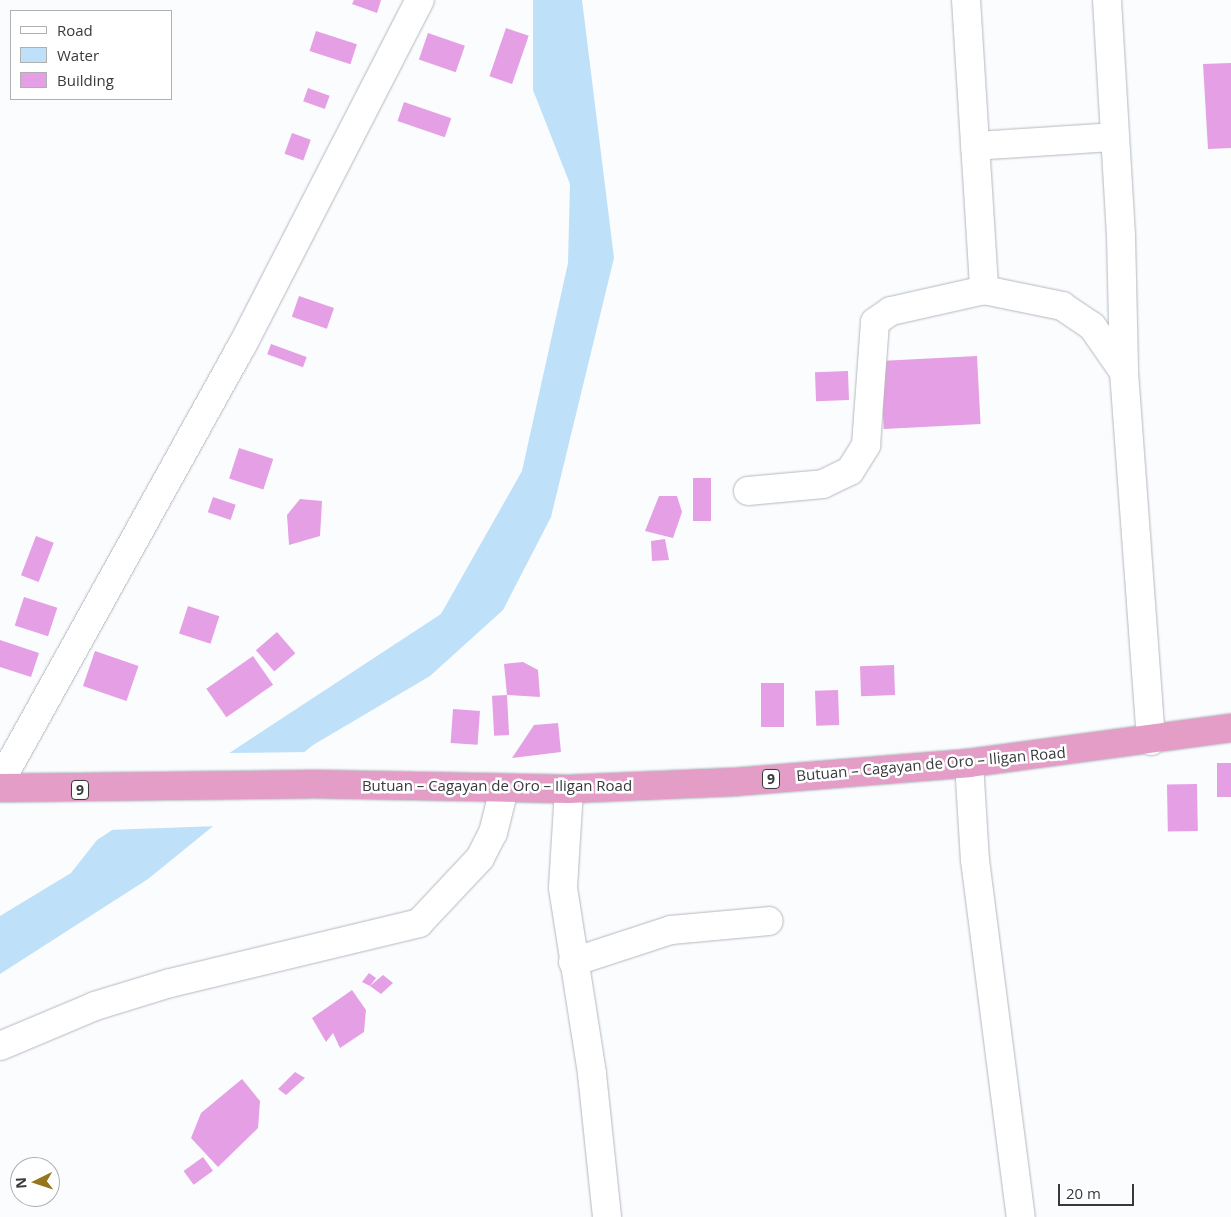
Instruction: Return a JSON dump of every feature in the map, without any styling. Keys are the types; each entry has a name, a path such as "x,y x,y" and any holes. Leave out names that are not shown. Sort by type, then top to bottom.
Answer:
{"highway":[{"name":"Butuan – Cagayan de Oro – Iligan Road","path":"0,788 160,788 309,784 569,789 734,782 969,763 1151,741 1231,728"}],"street":[{"path":"0,782 242,346 339,165 420,0"},
{"path":"966,0 984,290"},
{"path":"1107,0 1124,372 1151,741"},
{"path":"975,146 1114,137"},
{"path":"748,491 823,484 850,471 866,445 875,322 891,311 984,290 1062,306 1092,326 1124,372"},
{"path":"969,763 975,860 1021,1217"},
{"path":"0,1046 95,1006 170,983 419,923 480,858 494,833 504,788"},
{"path":"569,789 563,888 607,1217"},
{"path":"574,962 671,930 769,921"}],"water":[{"path":"533,0 582,0 614,258 551,517 503,610 430,676 313,745 148,879 0,974 0,916 71,873 97,840 441,614 522,471 568,263 570,184 533,90"}],"pier":[{"path":"308,752 219,826 108,830 225,753"}],"building":[{"path":"354,0 381,0 377,13 352,4"},
{"path":"506,28 529,36 512,84 489,76"},
{"path":"316,31 357,44 350,64 310,51"},
{"path":"428,33 465,46 456,72 419,59"},
{"path":"1231,63 1231,148 1208,149 1203,64"},
{"path":"308,88 330,96 325,109 303,101"},
{"path":"404,102 451,118 445,137 397,121"},
{"path":"292,133 311,140 303,161 284,154"},
{"path":"299,296 334,308 327,329 292,317"},
{"path":"271,344 307,357 303,367 267,354"},
{"path":"977,356 981,424 884,429 880,361"},
{"path":"848,371 849,400 816,401 815,372"},
{"path":"239,448 273,459 263,490 229,478"},
{"path":"693,478 711,478 711,521 693,521"},
{"path":"659,496 677,496 682,512 673,538 645,531"},
{"path":"213,497 236,505 230,520 208,512"},
{"path":"300,499 322,501 320,536 289,545 287,515"},
{"path":"36,536 54,543 39,582 21,575"},
{"path":"665,539 669,560 652,561 651,541"},
{"path":"24,597 57,608 48,636 15,626"},
{"path":"188,606 219,616 210,644 179,634"},
{"path":"277,632 295,653 274,672 256,650"},
{"path":"0,640 39,653 31,677 0,667"},
{"path":"95,651 138,666 126,701 83,686"},
{"path":"253,656 273,685 226,717 206,689"},
{"path":"523,662 538,670 540,697 507,695 504,664"},
{"path":"894,665 895,695 861,696 860,666"},
{"path":"761,683 784,683 784,727 761,727"},
{"path":"838,690 839,725 816,726 815,691"},
{"path":"507,695 509,735 494,736 492,696"},
{"path":"453,709 480,711 478,745 451,743"},
{"path":"558,723 561,752 512,758 534,725"},
{"path":"1217,763 1231,763 1231,797 1217,797"},
{"path":"1197,784 1198,831 1168,832 1167,785"},
{"path":"369,973 376,978 370,986 362,982"},
{"path":"383,975 393,983 381,994 370,986"},
{"path":"352,990 366,1010 364,1032 340,1048 333,1033 326,1042 312,1018"},
{"path":"295,1072 305,1078 286,1095 278,1089"},
{"path":"242,1079 260,1101 258,1128 218,1167 191,1138 201,1113"},
{"path":"203,1157 213,1171 194,1185 184,1171"}]}
